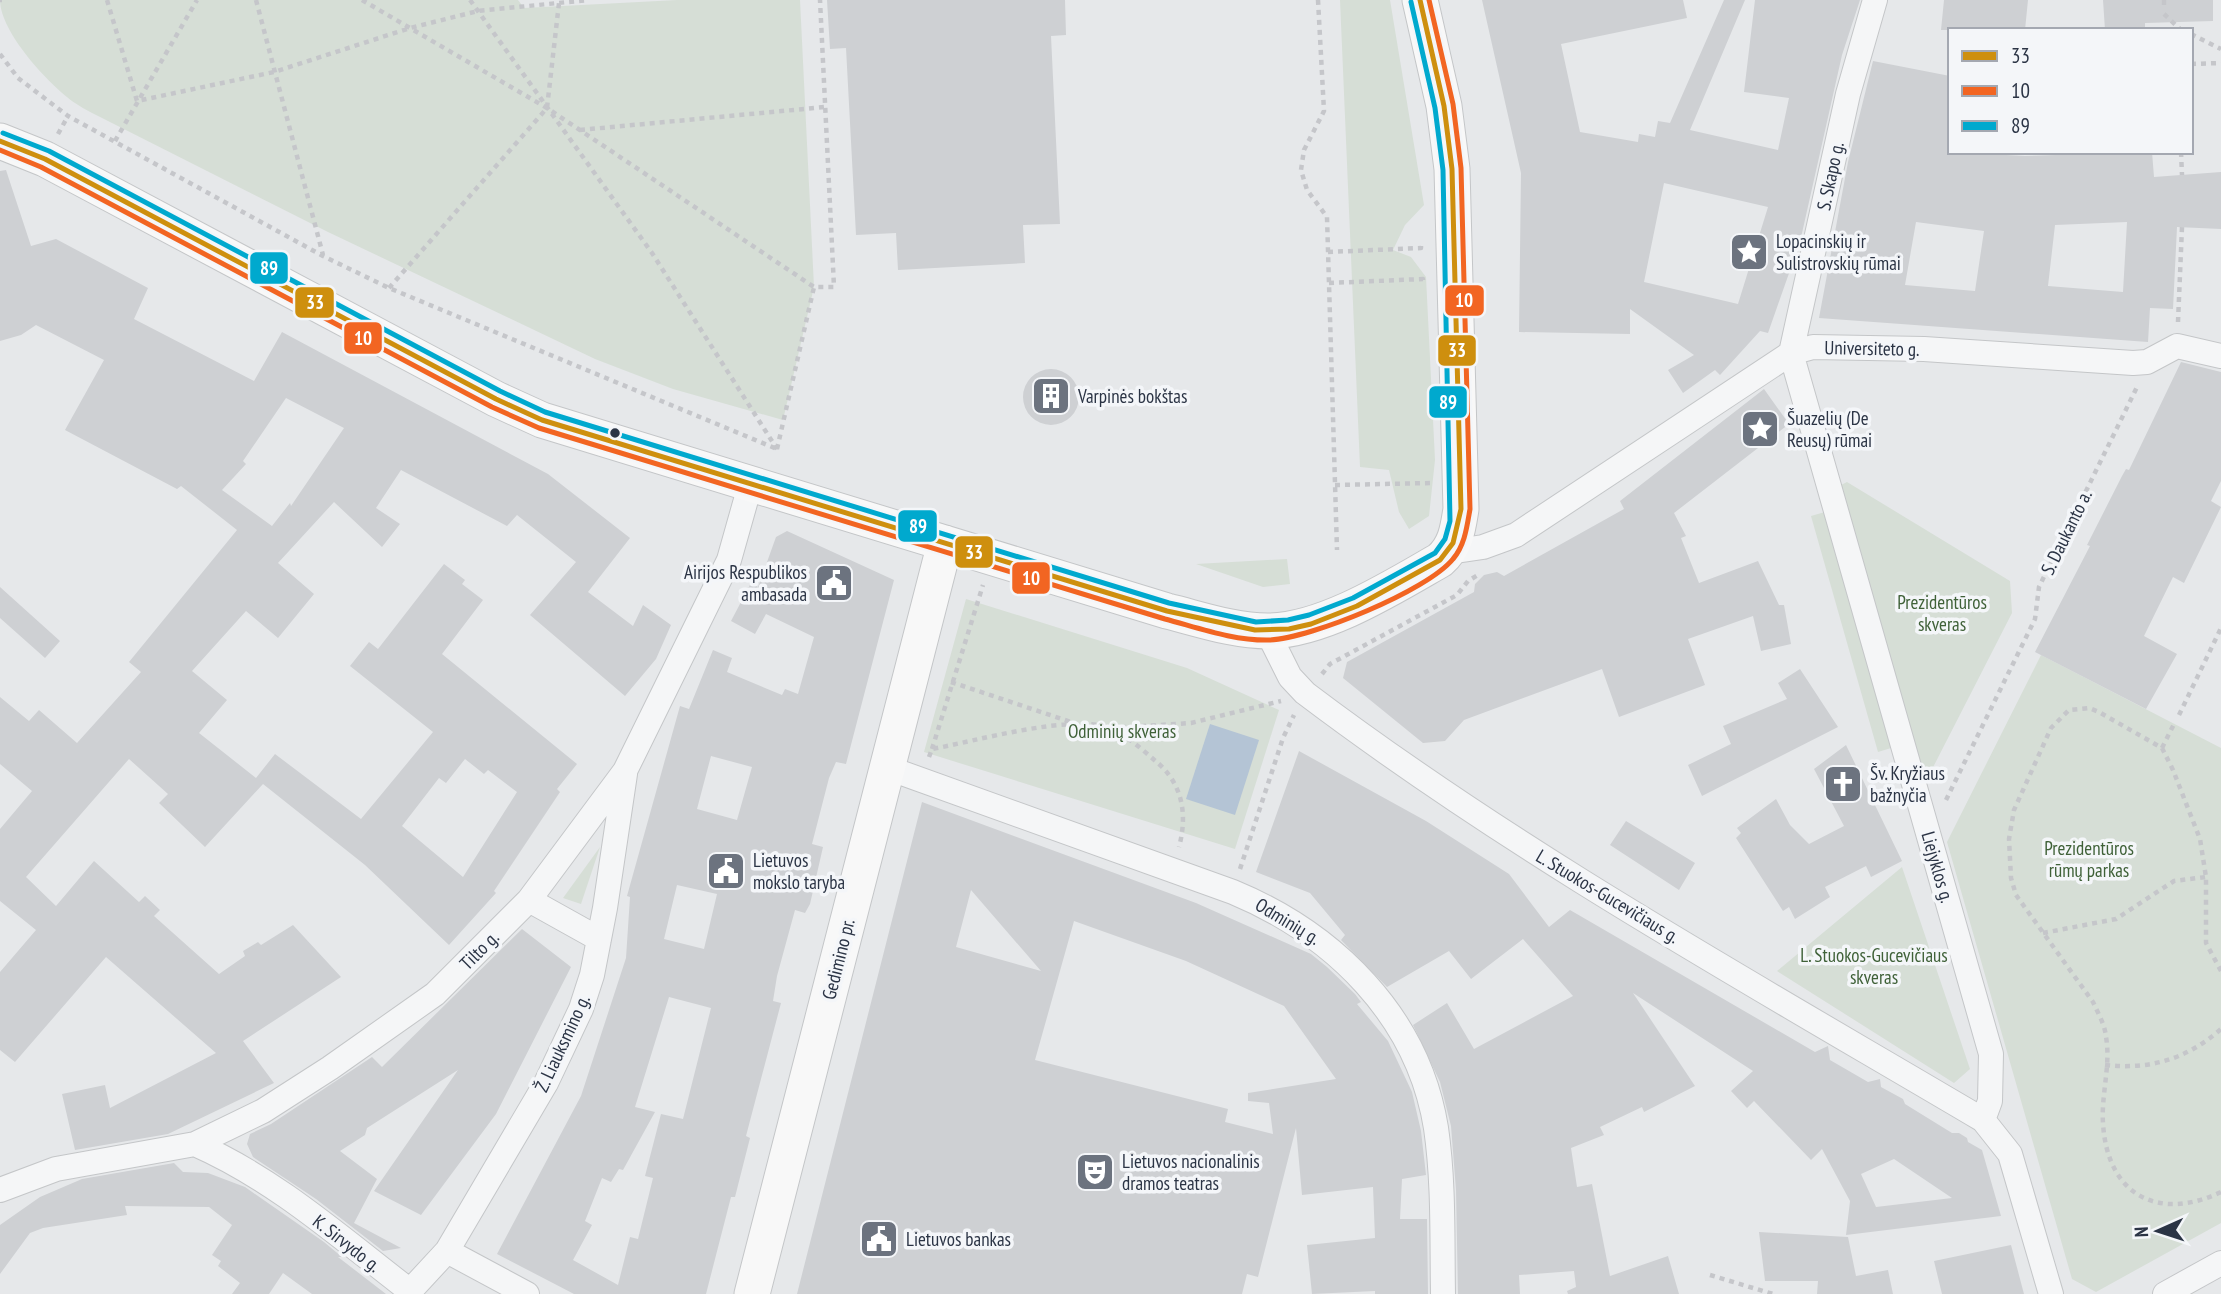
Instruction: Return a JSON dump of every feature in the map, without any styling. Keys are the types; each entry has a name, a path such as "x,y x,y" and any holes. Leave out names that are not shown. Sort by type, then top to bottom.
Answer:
{"main road":[{"path":"0,141 45,159 496,399 542,420 1167,611 1231,627 1267,631 1300,628 1319,622 1425,569 1449,552 1461,509 1452,182 1444,106 1420,0"},
{"name":"Gedimino pr.","path":"752,1294 945,543"}],"street":[{"name":"S. Skapo g.","path":"1791,354 1845,107 1875,0"},
{"name":"Universiteto g.","path":"1449,552 1483,547 1516,535 1791,354 1813,347 1924,349 2133,363 2147,362 2166,350 2187,346 2221,356"},
{"name":"Liejyklos g.","path":"1791,354 1991,1054 1990,1101 1983,1120"},
{"name":"Tilto g.","path":"1,1188 56,1169 195,1144 274,1104 435,993 530,900 625,771 729,560 751,482"},
{"name":"L. Stuokos-Gucevičiaus g.","path":"1267,631 1290,677 1305,693 1370,743 1511,837 1983,1120"},
{"name":"Odminių g.","path":"887,768 1254,900 1311,932 1338,953 1388,1011 1418,1071 1436,1127 1441,1191 1443,1294"},
{"name":"Ž. Liauksmino g.","path":"447,1251 546,1083 581,1009 599,939 625,771"},
{"path":"530,900 599,939"},
{"path":"1983,1120 2010,1154 2052,1294"},
{"name":"K. Sirvydo g.","path":"195,1144 233,1160 275,1187 410,1292 447,1251"},
{"path":"447,1251 527,1294"},
{"path":"2165,1294 2221,1264"}],"path":[{"path":"107,0 137,101"},
{"path":"116,141 197,0"},
{"path":"256,0 323,256"},
{"path":"362,0 547,108 814,287 834,287 820,0"},
{"path":"470,0 652,253 777,449"},
{"path":"137,101 274,72 410,29 478,11 588,0"},
{"path":"1318,0 1324,111 1304,150 1301,170 1307,190 1327,217 1337,551"},
{"path":"2164,0 2164,11 2174,28"},
{"path":"389,288 547,108 559,1"},
{"path":"2193,35 2221,49"},
{"path":"0,54 18,78 68,116 323,256 389,288 777,449"},
{"path":"2193,64 2221,63"},
{"path":"579,130 825,107"},
{"path":"2181,154 2182,175"},
{"name":"S. Daukanto a.","path":"1928,836 2035,619 2039,587 2140,380 2166,350 2176,331 2180,310 2182,228"},
{"path":"1328,252 1421,248 1421,236"},
{"path":"2174,268 2181,268"},
{"path":"1329,283 1423,279 1423,289"},
{"path":"777,449 814,287"},
{"path":"1335,485 1443,483"},
{"path":"921,781 992,557"},
{"path":"2179,715 2221,628"},
{"path":"951,682 1080,725"},
{"path":"932,749 1034,729 1080,725 1110,728 1191,723 1305,693"},
{"path":"2221,971 2206,943 2206,877 2192,813 2162,748 2089,708 2070,710 2051,728 2014,810 2009,839 2011,878 2015,895 2093,1002 2106,1036 2103,1124 2114,1168 2136,1195 2171,1206 2203,1201 2221,1192"},
{"path":"2162,748 2175,722"},
{"path":"1110,728 1149,755 1177,786 1185,825 1172,870"},
{"path":"2043,933 2116,919 2174,881 2206,877"},
{"path":"2105,1066 2136,1068 2181,1057 2221,1029"},
{"path":"1710,1275 1773,1294"}],"green space":[{"path":"0,0 518,0 524,8 677,0 800,0 814,287 783,420 673,389 595,359 328,232 87,110 64,95 28,57 8,27"},
{"path":"1340,0 1390,0 1424,205 1405,225 1393,250 1411,257 1426,277 1435,460 1429,516 1409,529 1399,512 1389,470 1360,467"},
{"name":"Prezidentūros skveras","path":"1847,482 2010,581 2012,613 1925,783 1841,485"},
{"path":"1825,512 1891,748 1878,752 1811,516"},
{"path":"1287,559 1290,584 1263,587 1196,564"},
{"name":"Odminių skveras","path":"966,599 1187,668 1279,710 1235,849 924,752"},
{"name":"Prezidentūros rūmų parkas","path":"2041,655 2221,748 2221,1223 2096,1292 2072,1279 1947,842"},
{"path":"600,847 581,904 563,898"},
{"name":"L. Stuokos-Gucevičiaus skveras","path":"1902,867 1970,1069 1954,1083 1777,971"}],"water":[{"path":"1210,724 1259,740 1235,815 1186,799"}],"building":[{"path":"827,0 1065,0 1066,35 1051,36 1060,224 1023,225 1025,263 898,270 896,233 856,235 846,48 830,49"},
{"path":"1482,0 1683,0 1687,18 1561,44 1580,132 1638,142 1639,134 1655,137 1658,121 1670,123 1724,0 1745,0 1690,130 1778,150 1789,98 1744,92 1755,0 1860,0 1842,55 1800,242 1768,333 1760,331 1720,375 1715,370 1683,393 1668,370 1694,355 1630,309 1630,334 1519,332 1521,173","holes":["1664,183 1768,207 1738,304 1644,282"]},
{"path":"1944,0 2028,0 2025,28 1941,30"},
{"path":"2103,0 2213,0 2213,21 2145,23 2145,28 2105,28"},
{"path":"1873,61 1948,76 1948,154 2152,154 2154,177 2221,172 2221,229 2177,227 2173,309 2150,308 2148,342 1819,318 1848,162","holes":["1916,222 1984,231 1975,291 1905,285","2127,222 2123,292 2048,286 2055,225"]},
{"path":"6,170 31,246 56,239 148,288 134,319 254,381 282,332 548,474 630,538 588,592 633,626 643,605 671,625 656,659 625,696 530,615 576,562 517,515 507,526 401,470 376,508 400,524 382,547 334,502 278,563 314,594 278,638 246,611 192,671 227,700 199,733 256,778 275,754 361,819 433,732 350,666 369,642 378,649 444,564 465,580 462,584 483,600 442,654 577,764 557,789 560,792 494,891 496,893 449,945 365,865 263,784 205,847 159,803 168,794 129,759 26,877 56,906 94,861 139,902 145,896 160,910 154,916 219,974 245,956 243,951 258,942 261,945 293,925 341,977 243,1041 274,1083 168,1134 75,1150 62,1094 105,1085 110,1108 216,1053 106,957 15,1062 0,1050 0,972 36,930 0,901 0,829 32,791 0,764 0,697 29,721 39,710 77,743 141,672 129,662 237,530 181,486 177,489 65,430 104,360 36,325 21,335 0,341 0,171","holes":["286,398 344,428 291,506 290,503 272,526 222,490 246,464 243,461","465,759 484,774 488,770 517,792 463,877 402,826 439,778 446,783"]},
{"path":"2181,362 2221,372 2221,481 2211,501 2221,507 2184,583 2173,577 2144,636 2177,654 2146,709 2035,652 2090,546 2087,545 2122,476 2126,469 2129,470"},
{"name":"Varpinės bokštas","path":"1045,369 1057,369 1067,373 1075,381 1079,397 1075,413 1067,421 1057,425 1045,425 1035,421 1027,413 1023,403 1023,391 1027,381 1035,373"},
{"path":"1764,389 1789,424 1674,513 1686,536 1681,538 1699,583 1758,561 1779,605 1784,605 1791,644 1761,651 1753,616 1688,639 1705,685 1619,717 1602,669 1464,720 1445,741 1423,743 1343,678 1347,662 1474,592 1475,584 1484,575 1497,572 1504,576 1624,509 1620,501"},
{"path":"787,531 894,580 846,764 836,762 829,778 812,844 823,847 810,904 805,913 795,910 777,976 773,1001 781,1003 746,1136 750,1138 735,1197 731,1197 706,1294 574,1294 497,1254 581,1096 626,958 630,897 627,896 680,706 689,709 713,650 732,658 727,672 782,695 785,689 798,694 814,637 766,614 755,634 731,621 751,583 758,587 776,537","holes":["711,756 752,767 737,820 697,809","677,885 717,894 704,949 664,939","669,997 711,1008 683,1119 661,1114 645,1176 653,1178 638,1239 630,1237 618,1285 573,1260 592,1225 585,1221 602,1178 611,1182 619,1169 623,1170 655,1112 635,1107"]},
{"path":"0,587 60,641 45,658 0,618"},
{"path":"1800,669 1838,727 1702,796 1688,765 1731,744 1723,726 1787,699 1778,683"},
{"path":"1846,745 1902,861 1871,877 1866,866 1825,887 1830,897 1795,919 1789,907 1783,911 1736,838 1741,833 1737,828 1776,799 1790,825 1809,844 1844,826 1814,769"},
{"path":"1299,751 1426,821 1509,874 1549,927 1570,910 1815,1052 1828,1046 1830,1060 1868,1082 1880,1079 1881,1087 1903,1099 1905,1104 1952,1133 1959,1133 1982,1150 2001,1216 1846,1235 1850,1201 1822,1149 1811,1160 1754,1101 1747,1108 1731,1091 1753,1071 1633,993 1695,1086 1644,1112 1642,1107 1600,1127 1604,1135 1571,1148 1577,1187 1592,1184 1610,1276 1668,1256 1679,1294 1568,1294 1567,1291 1576,1287 1574,1271 1519,1275 1520,1294 1458,1294 1456,1190 1451,1126 1440,1082 1413,1025 1447,1003 1474,1049 1573,996 1523,939 1471,979 1449,951 1387,987 1341,940 1345,935 1310,893 1256,872","holes":["1894,1159 1952,1198 1876,1207 1861,1174"]},
{"path":"922,802 1196,903 1311,954 1361,1002 1357,1004 1388,1041 1412,1092 1421,1131 1426,1175 1402,1179 1400,1219 1427,1219 1428,1294 1375,1294 1375,1291 1312,1294 1307,1245 1375,1238 1373,1187 1302,1195 1296,1128 1258,1277 1247,1274 1242,1294 797,1294","holes":["971,890 1041,971 956,947","1074,921 1186,961 1284,1006 1336,1079 1248,1093 1248,1101 1269,1103 1273,1134 1225,1122 1228,1109 1035,1060"]},
{"path":"1626,821 1695,863 1679,890 1610,845"},
{"path":"522,929 571,967 496,1114 421,1215 374,1191 458,1070 367,1128 365,1135 340,1151 377,1179 354,1223 401,1248 383,1251 316,1199 253,1157 247,1144 250,1134 271,1124 372,1057 382,1067"},
{"path":"174,1163 183,1172 208,1173 245,1187 324,1242 342,1257 338,1257 386,1294 312,1294 283,1273 269,1294 232,1294 240,1283 218,1266 221,1261 212,1255 232,1225 209,1207 125,1206 127,1215 43,1228 30,1233 0,1274 0,1225 40,1197 82,1179"},
{"path":"1759,1232 1848,1237 1856,1276 1888,1270 1893,1294 1817,1294 1818,1281 1765,1281"},
{"path":"2011,1245 2024,1294 1942,1294 1934,1261"}],"transit line":[{"name":"33","path":"0,141 45,159 496,399 542,420 1167,611 1255,630 1289,629 1311,624 1357,606 1440,560 1453,543 1461,509 1452,169 1444,106 1420,0"},
{"name":"10","path":"0,150 41,167 492,407 539,428 1165,619 1230,636 1270,640 1339,622 1419,585 1453,559 1465,535 1470,509 1461,168 1453,104 1429,0"},
{"name":"89","path":"3,133 49,151 500,391 545,412 1169,603 1256,622 1288,620 1353,598 1435,553 1445,539 1450,521 1443,170 1435,108 1411,2"}],"place":[{"name":"Lopacinskių ir Sulistrovskių rūmai","path":"1749,252"},
{"name":"Varpinės bokštas","path":"1051,396"},
{"name":"Šuazelių (De Reusų) rūmai","path":"1760,429"},
{"name":"Airijos Respublikos ambasada","path":"834,583"},
{"name":"Šv. Kryžiaus bažnyčia","path":"1843,784"},
{"name":"Lietuvos mokslo taryba","path":"726,871"},
{"name":"Lietuvos nacionalinis dramos teatras","path":"1095,1172"},
{"name":"Lietuvos bankas","path":"879,1239"}]}
